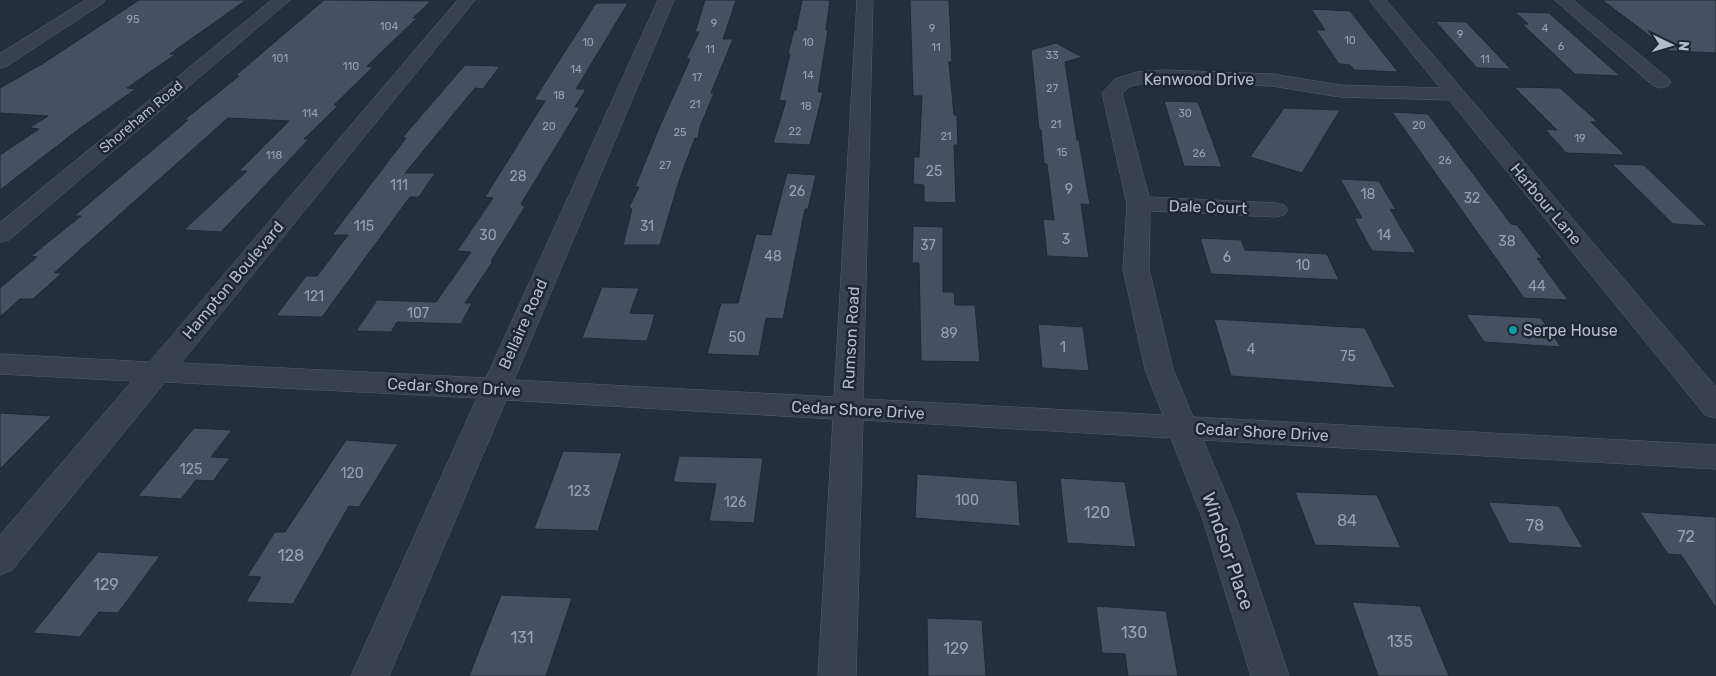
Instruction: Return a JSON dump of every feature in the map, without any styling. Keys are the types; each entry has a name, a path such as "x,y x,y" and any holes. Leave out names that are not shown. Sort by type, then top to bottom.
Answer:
{"street":[{"path":"0,62 97,0"},
{"name":"Shoreham Road","path":"0,235 282,0"},
{"name":"Hampton Boulevard","path":"0,560 466,0"},
{"name":"Bellaire Road","path":"370,676 666,0"},
{"name":"Rumson Road","path":"837,676 865,0"},
{"name":"Harbour Lane","path":"1377,0 1716,407"},
{"path":"1563,0 1661,82"},
{"path":"0,45 26,45"},
{"name":"Kenwood Drive","path":"1184,428 1159,369 1136,269 1139,204 1112,93 1122,83 1138,78 1198,76 1272,80 1340,91 1455,94"},
{"name":"Dale Court","path":"1139,204 1276,210"},
{"name":"Cedar Shore Drive","path":"0,364 495,389 1716,457"},
{"name":"Windsor Place","path":"1184,428 1220,520 1270,676"}],"building":[{"path":"139,0 246,0 170,54 176,54 127,88 136,89 83,126 0,190 0,155 39,129 29,128 48,116 0,113 0,88 42,64"},
{"path":"324,0 431,1 413,18 417,18 367,66 373,67 334,105 338,106 304,139 309,139 221,232 184,230 247,171 239,171 289,121 228,118 54,273 62,273 33,299 20,299 0,317 0,288 37,257 31,256 81,216 74,216 188,120 184,120 239,76 235,76"},
{"path":"705,0 736,0 723,39 733,39 711,93 714,93 700,127 698,138 695,138 679,181 660,245 623,245 632,209 629,207 639,187 635,187 690,59 686,59 699,32 695,32"},
{"path":"802,0 830,0 826,30 828,30 818,92 823,92 810,145 773,143 786,101 779,100 790,54 788,54 794,30 796,30"},
{"path":"910,0 949,0 952,62 949,62 954,115 957,115 958,145 954,145 956,203 924,202 924,185 913,184 914,157 919,157 922,96 913,96"},
{"path":"1602,0 1716,0 1716,53 1670,51"},
{"path":"596,3 628,3 576,89 586,89 575,107 580,107 521,204 525,207 465,303 472,303 461,324 397,322 391,332 356,331 377,300 436,302 471,252 457,251 493,198 485,197 545,101 534,100"},
{"path":"1311,9 1350,11 1398,72 1354,70 1350,65 1339,64 1316,30 1325,30"},
{"path":"1515,12 1549,13 1620,76 1575,74 1522,24 1528,24"},
{"path":"1435,21 1466,22 1511,69 1477,68"},
{"path":"1056,43 1082,57 1065,62 1077,140 1079,140 1090,205 1081,204 1089,258 1047,256 1043,219 1054,220 1047,164 1044,164 1041,130 1039,130 1031,50"},
{"path":"465,65 500,66 483,89 475,88 405,173 435,173 419,197 410,197 322,317 276,316 306,276 317,276 348,235 332,235 406,138 402,138"},
{"path":"1514,87 1560,88 1598,122 1591,122 1625,155 1566,153 1545,129 1557,130"},
{"path":"1164,101 1198,102 1222,167 1184,166"},
{"path":"1284,108 1340,110 1302,173 1250,157"},
{"path":"1392,112 1428,114 1511,224 1517,225 1543,259 1537,258 1568,300 1524,298"},
{"path":"1612,164 1644,165 1707,226 1673,224"},
{"path":"787,173 816,175 808,209 805,209 783,319 766,318 759,356 707,354 721,303 738,303 756,234 771,235"},
{"path":"1340,179 1379,181 1396,210 1390,209 1416,253 1372,251 1354,218 1362,218"},
{"path":"913,226 943,227 943,292 954,292 955,305 975,305 980,362 921,361 919,263 912,263"},
{"path":"1200,238 1241,240 1245,250 1327,254 1339,280 1211,274"},
{"path":"602,287 639,288 630,313 655,314 647,341 582,338"},
{"name":"Serpe House","path":"1466,314 1541,318 1561,347 1484,342"},
{"path":"1214,319 1365,328 1395,388 1231,376"},
{"path":"1038,324 1083,327 1089,371 1042,368"},
{"path":"0,413 52,416 0,469"},
{"path":"194,428 232,430 211,457 230,458 213,481 196,480 181,499 138,496"},
{"path":"346,440 398,444 359,507 349,506 293,604 246,602 261,577 247,576 275,532 285,532"},
{"path":"563,451 622,453 598,531 534,529"},
{"path":"679,456 763,458 754,523 709,521 716,484 673,482"},
{"path":"917,474 1017,481 1020,526 915,518"},
{"path":"1060,478 1125,482 1136,547 1067,543"},
{"path":"1295,492 1377,495 1401,548 1315,545"},
{"path":"1488,502 1559,506 1583,548 1509,543"},
{"path":"1640,512 1716,517 1716,608 1681,555 1668,554"},
{"path":"98,552 160,556 118,613 99,612 80,637 33,633"},
{"path":"501,595 572,598 546,676 469,676"},
{"path":"1352,602 1420,606 1449,676 1378,676"},
{"path":"1096,606 1166,611 1178,676 1128,676 1125,654 1102,653"},
{"path":"927,618 982,620 986,676 928,676"}],"place":[{"name":"Serpe House","path":"1513,330"}]}
